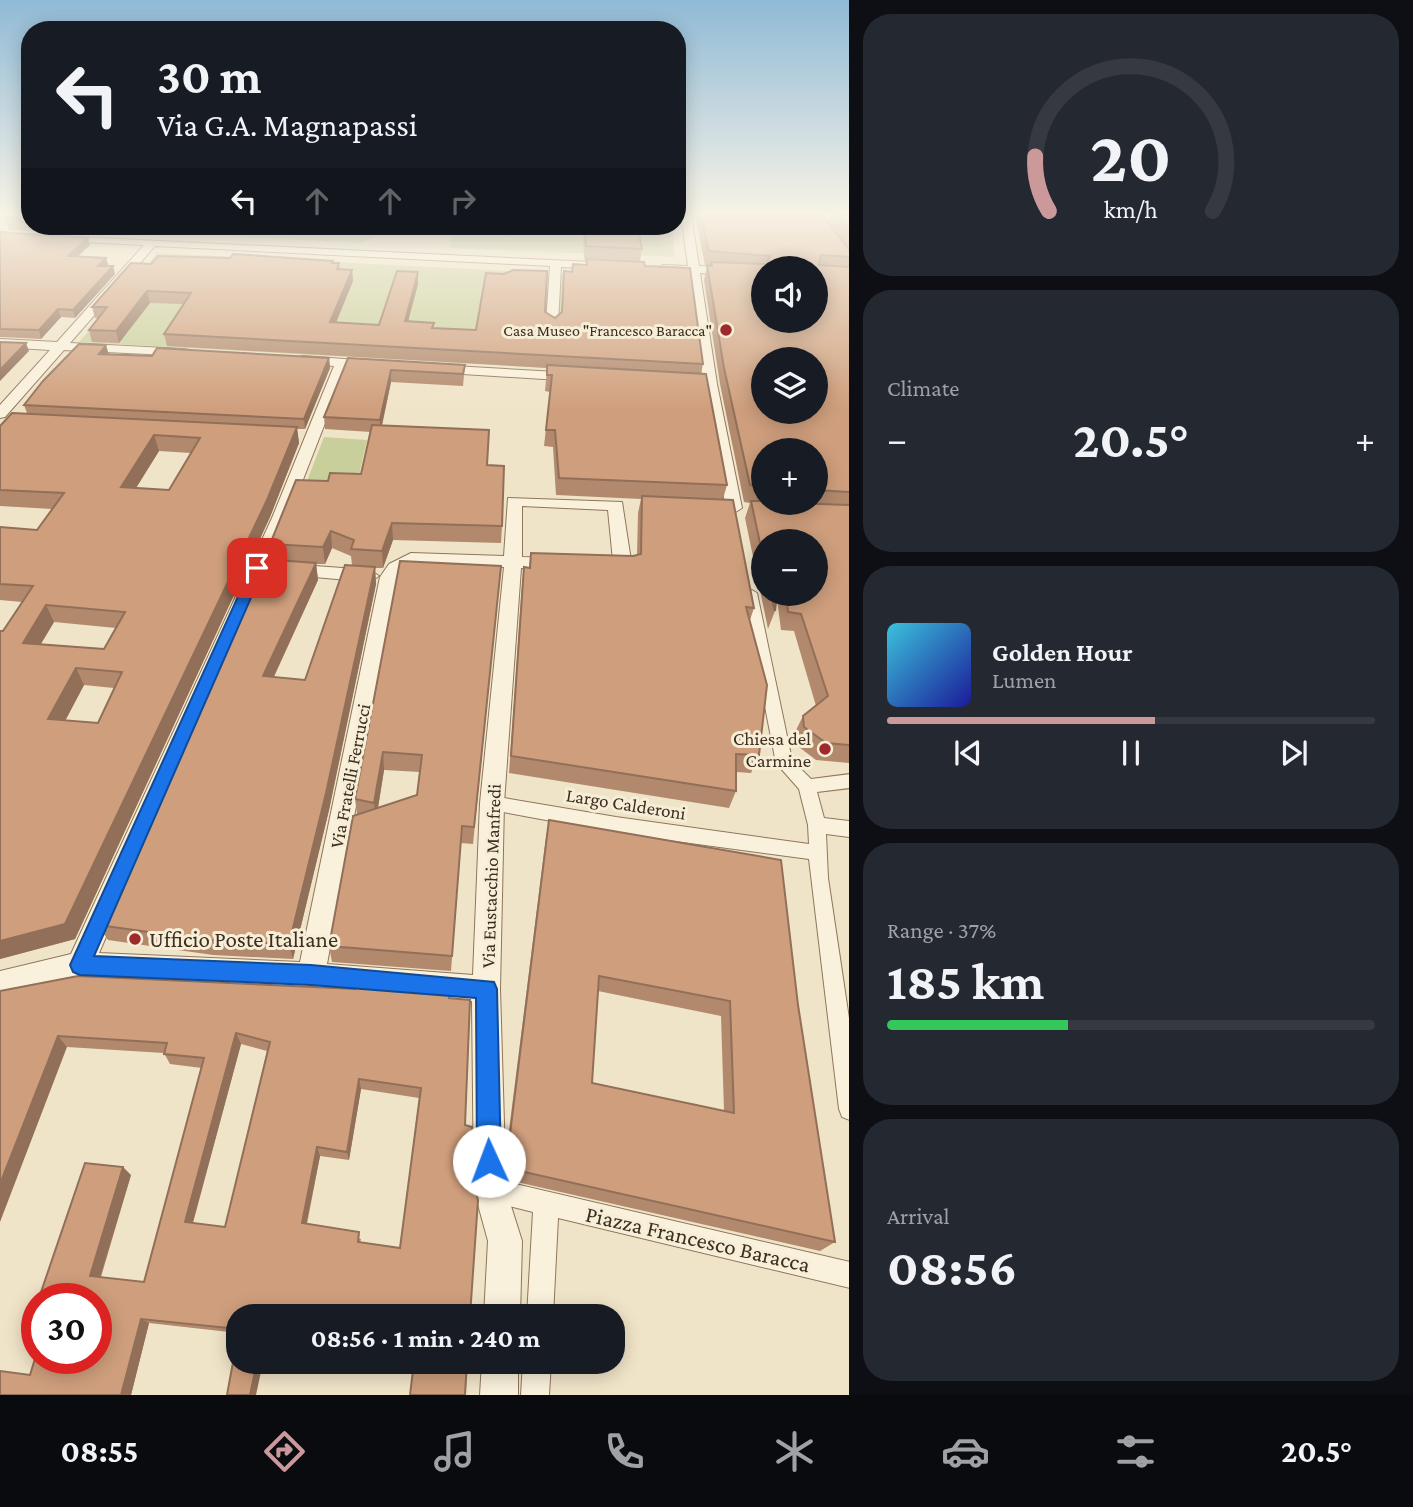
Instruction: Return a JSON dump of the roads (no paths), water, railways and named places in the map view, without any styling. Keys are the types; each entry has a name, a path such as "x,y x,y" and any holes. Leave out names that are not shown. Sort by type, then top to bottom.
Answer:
{"street":[{"path":"4,418 120,280"},
{"path":"552,324 555,280"},
{"path":"697,280 703,384 735,511"},
{"path":"0,343 199,354"},
{"path":"292,360 381,365"},
{"path":"80,965 257,568 306,437 342,363"},
{"path":"421,368 584,377"},
{"name":"Via Eustacchio Manfredi","path":"490,1190 486,989 492,803 513,562 514,501 622,505 624,567 596,566"},
{"path":"257,568 390,577 396,568 411,558 568,564"},
{"path":"746,573 784,764 807,786 817,825 819,878 849,1109"},
{"name":"Via Fratelli Ferrucci","path":"311,975 390,577"},
{"path":"807,786 849,781"},
{"name":"Largo Calderoni","path":"492,803 616,825 820,853"},
{"path":"817,825 849,828"},
{"path":"0,984 80,965 311,975 486,989"},
{"path":"490,1190 505,1241 502,1304"},
{"name":"Piazza Francesco Baracca","path":"490,1190 849,1275"},
{"path":"541,1304 546,1203"},
{"path":"499,1395 500,1374"},
{"path":"535,1395 536,1374"}],"place":[{"name":"Casa Museo \"Francesco Baracca\"","path":"726,330"},
{"name":"Chiesa del Carmine","path":"825,749"},
{"name":"Ufficio Poste Italiane","path":"135,939"}]}
